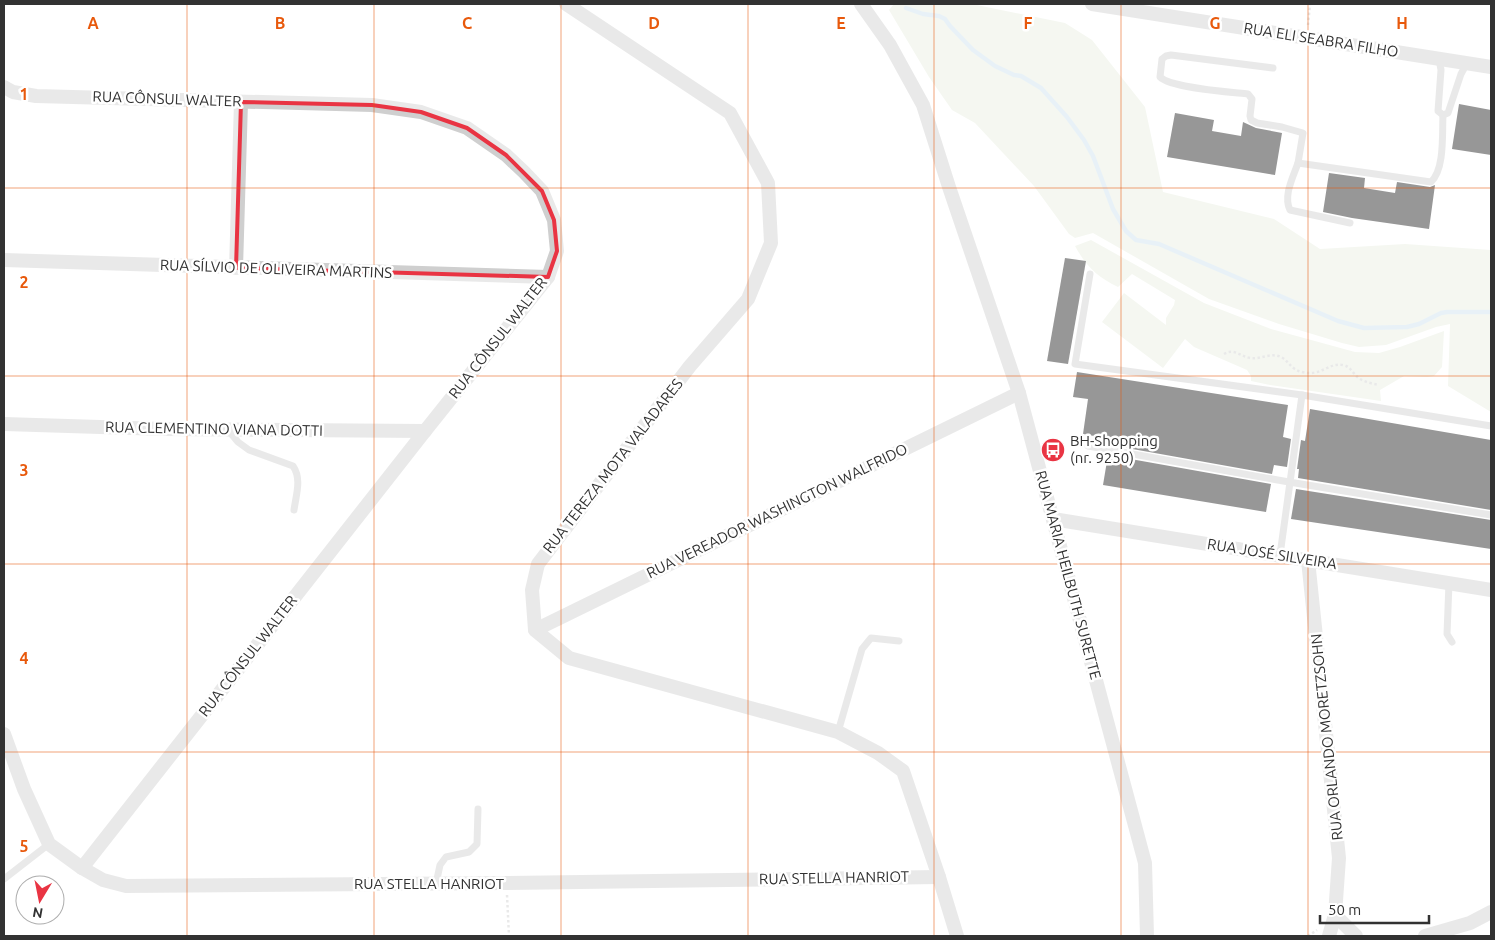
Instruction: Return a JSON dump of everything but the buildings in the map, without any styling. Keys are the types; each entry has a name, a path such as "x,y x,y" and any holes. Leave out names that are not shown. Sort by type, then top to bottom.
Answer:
{"street":[{"name":"RUA TEREZA MOTA VALADARES","path":"535,630 532,590 538,564 690,366 748,299 771,243 768,183 730,114 566,4"},
{"name":"RUA MARIA HEILBUTH SURETTE","path":"861,4 890,46 923,105 952,196 1020,393 1145,863 1147,936"},
{"name":"RUA ELI SEABRA FILHO","path":"1092,4 1491,67"},
{"name":"RUA CÔNSUL WALTER","path":"4,87 13,92 36,96 372,105 421,112 467,128 506,155 524,172 542,191 554,220 558,251 548,277 424,431 82,868"},
{"path":"236,268 240,102"},
{"name":"RUA SÍLVIO DE OLIVEIRA MARTINS","path":"4,260 548,277"},
{"name":"RUA VEREADOR WASHINGTON WALFRIDO","path":"535,630 1020,393"},
{"name":"RUA CLEMENTINO VIANA DOTTI","path":"4,424 424,431"},
{"name":"RUA JOSÉ SILVEIRA","path":"1052,519 1491,590"},
{"name":"RUA ORLANDO MORETZSOHN","path":"1308,560 1340,858 1335,915 1329,936"},
{"path":"535,630 569,658 838,732 878,753 903,771 940,877 956,936"},
{"name":"RUA STELLA HANRIOT","path":"4,734 24,789 49,844 82,868 103,880 126,886 940,877"},
{"path":"1425,936 1470,923 1491,912"},
{"path":"1335,915 1356,936"}],"lane":[{"path":"1273,68 1171,55 1162,58 1160,77 1163,80 1177,84 1248,94 1252,99 1251,120 1302,133 1298,163 1288,196 1290,210 1350,223"},
{"path":"1439,58 1441,70 1438,111 1443,115"},
{"path":"1443,115 1448,113 1461,74 1467,63"},
{"path":"1298,163 1431,182 1436,178 1441,161 1443,115"},
{"path":"1090,274 1075,364 1302,395 1491,426"},
{"path":"1280,555 1302,395"},
{"path":"227,429 238,442 249,450 293,466 297,472 298,479 294,510"},
{"path":"1088,446 1491,515"},
{"path":"1449,583 1447,634 1452,642"},
{"path":"838,732 862,649 871,638 899,641"},
{"path":"436,884 440,864 446,857 470,852 477,844 478,808"},
{"path":"4,879 49,844"}],"path":[{"path":"1307,38 1310,4"},
{"path":"1224,354 1236,352 1251,358 1271,355 1278,356 1284,358 1292,368 1311,374 1318,373 1333,365 1344,365 1352,369 1361,380 1379,385"},
{"path":"506,883 509,936"}],"highlighted area":[{"path":"241,102 372,105 421,112 467,128 506,155 542,191 554,220 557,251 548,277 236,268"}],"shaded area":[{"path":"894,4 972,4 1065,23 1092,40 1145,107 1163,192 1274,219 1320,249 1405,244 1491,250 1491,412 1448,386 1450,324 1436,327 1386,345 1359,347 1342,343 1279,324 1209,299 1093,233 1075,238 1069,234 1034,186 975,123 952,110 929,77 889,10"},
{"path":"1091,240 1204,303 1271,329 1355,352 1379,353 1444,331 1442,367 1434,376 1404,376 1380,390 1381,401 1251,381 1251,376 1247,370 1194,347 1185,339 1163,368 1102,322 1124,293 1166,325 1166,318 1175,300 1132,274 1118,287 1098,275 1083,259 1075,246"}],"waterway":[{"path":"906,8 945,19 973,50 995,66 1014,75 1021,76 1041,88 1067,117 1084,140 1093,156 1113,209 1126,231 1136,240 1159,244 1338,321 1364,328 1407,327 1447,312 1491,312"}],"place":[{"name":"BH-Shopping (nr. 9250)","path":"1053,450"}]}
